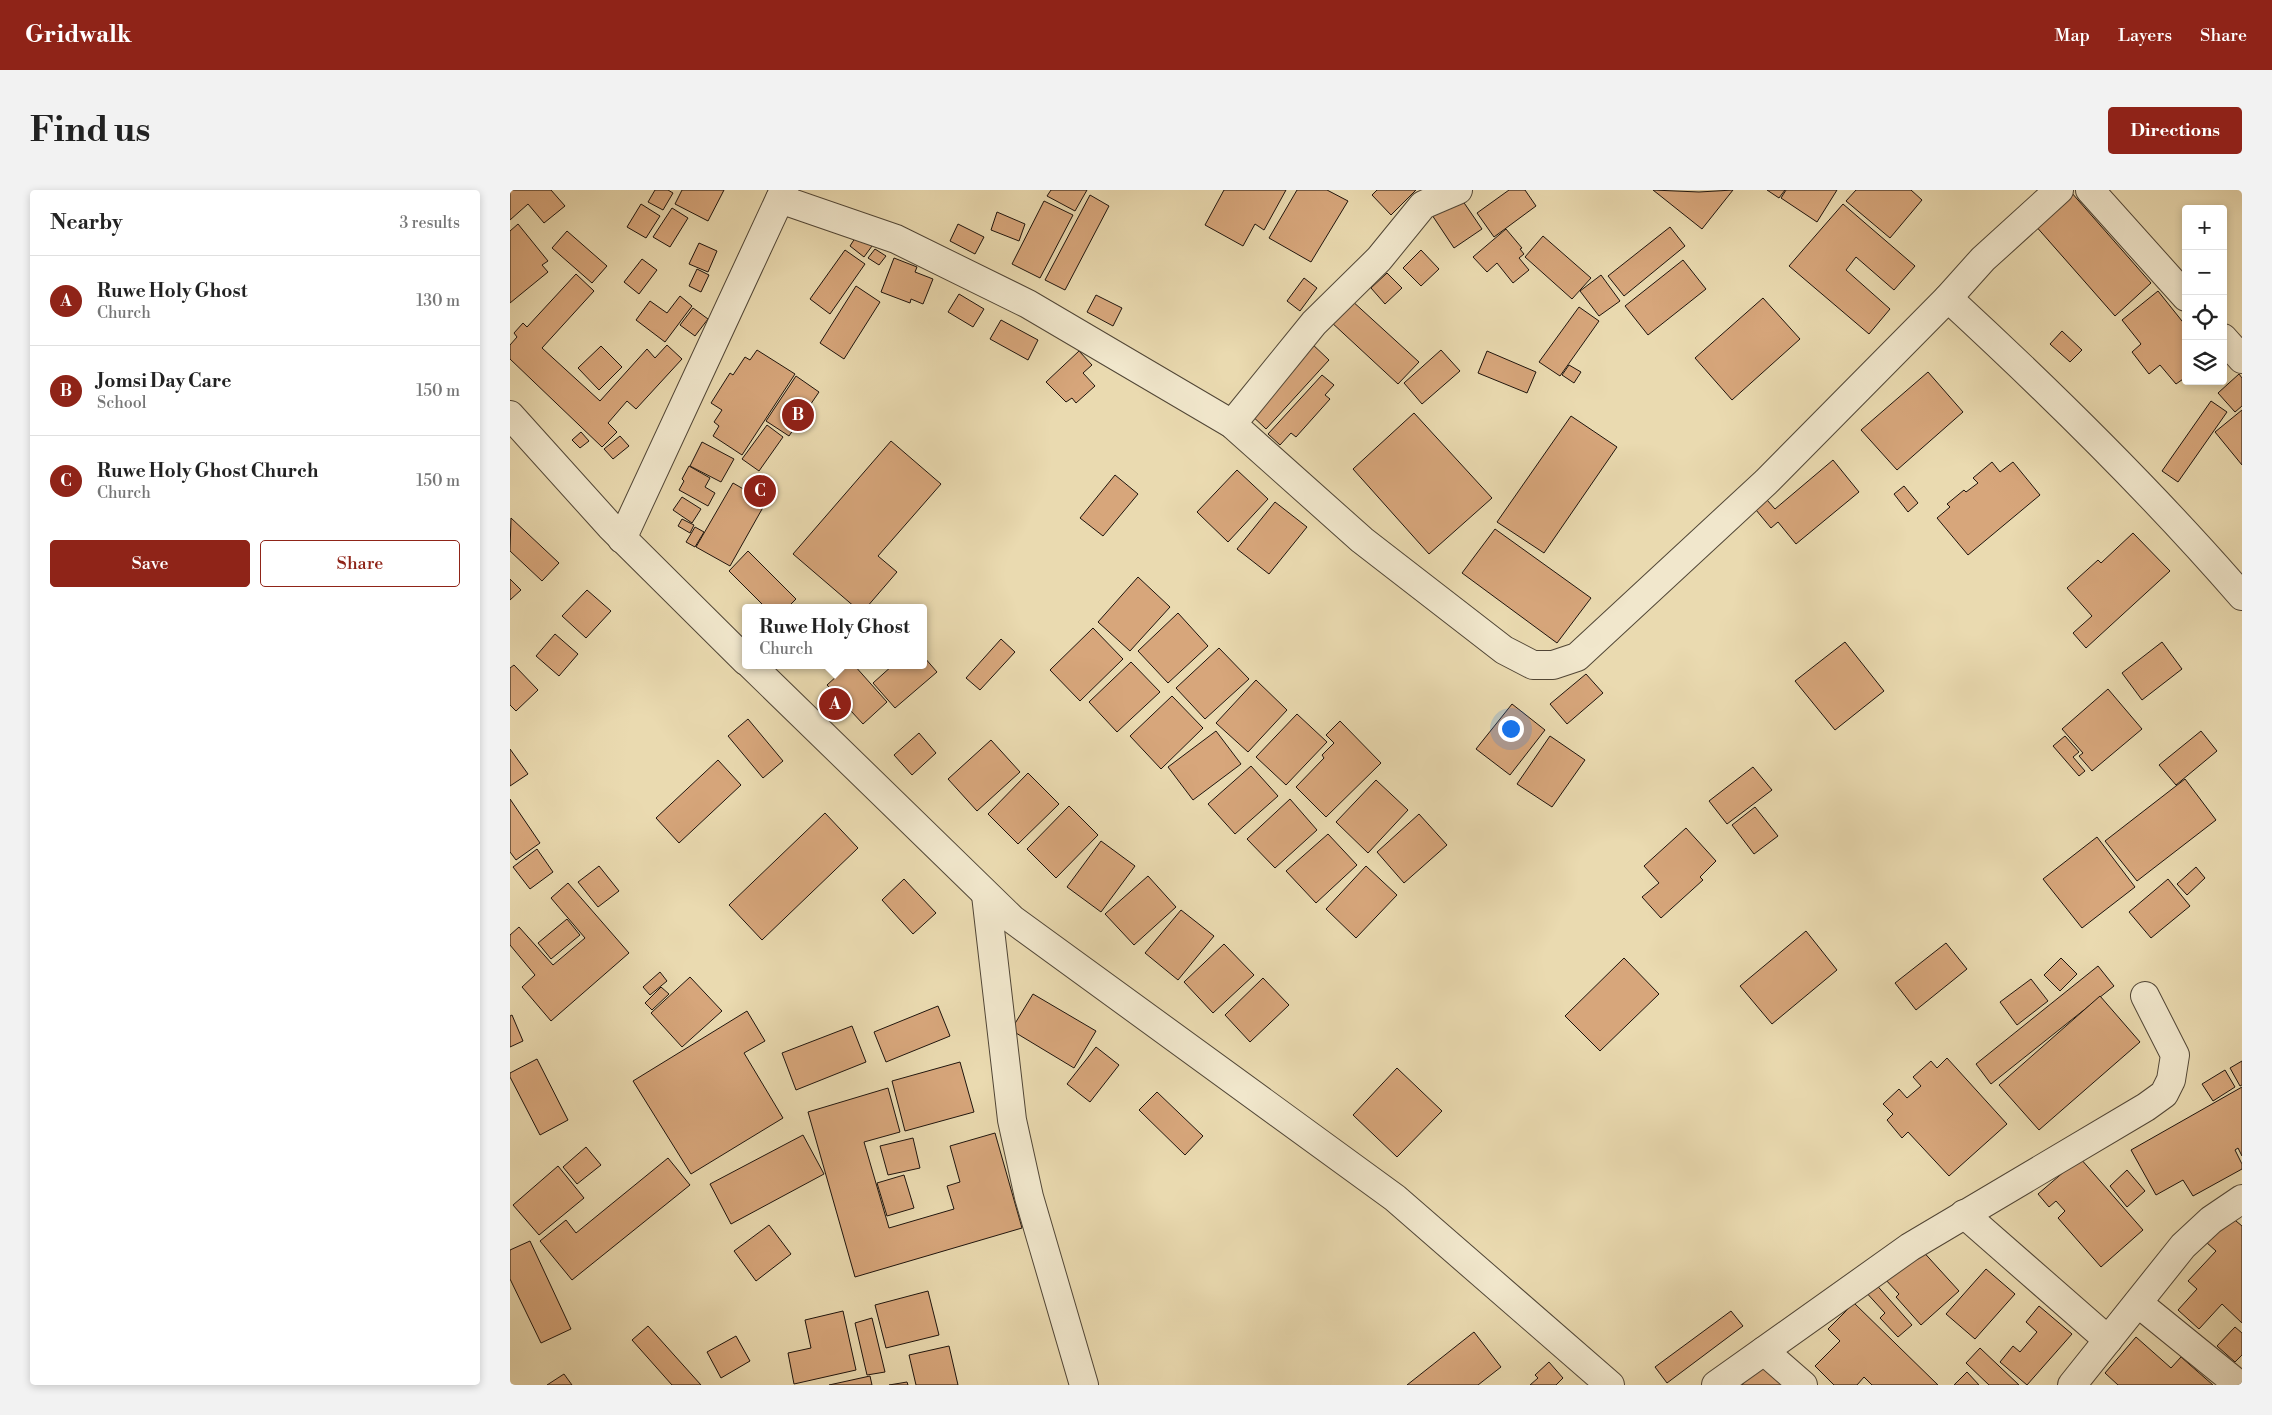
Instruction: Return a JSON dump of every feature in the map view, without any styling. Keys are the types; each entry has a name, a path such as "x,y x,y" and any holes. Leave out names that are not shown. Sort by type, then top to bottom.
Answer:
{"street":[{"path":"1232,424 1314,324 1379,259 1423,205 1458,190"},
{"path":"622,539 782,195 896,239 1028,304 1232,424 1362,540 1504,650 1533,666 1552,666 1577,657 1766,482 1948,298 1983,259 2059,190"},
{"path":"2090,190 2184,295"},
{"path":"1948,298 2084,426 2183,528 2242,596"},
{"path":"2225,340 2242,359"},
{"path":"510,415 622,539 742,657"},
{"path":"755,669 1012,919 1395,1198 1610,1385"},
{"path":"986,895 1012,1120 1029,1197 1084,1385"},
{"path":"1716,1385 1910,1248 2146,1107 2164,1094 2171,1080 2175,1055 2145,996"},
{"path":"2072,1385 2183,1246 2211,1220 2242,1199"},
{"path":"1964,1214 2108,1340"},
{"path":"2138,1303 2240,1385"},
{"path":"1764,1351 1803,1385"}],"building":[{"path":"510,190 551,190 565,206 544,223 528,204 510,220"},
{"path":"655,190 668,190 673,193 663,210 648,202"},
{"path":"682,190 724,190 708,221 675,204"},
{"path":"1051,190 1087,190 1075,211 1047,196"},
{"path":"1224,190 1286,190 1264,230 1255,224 1243,246 1205,225"},
{"path":"1297,190 1327,190 1348,201 1311,262 1269,238"},
{"path":"1377,190 1416,190 1391,215 1372,195"},
{"path":"1509,190 1525,190 1536,206 1494,237 1477,213"},
{"path":"1653,190 1699,192 1733,190 1702,229"},
{"path":"1767,190 1785,190 1779,198"},
{"path":"1786,190 1837,190 1817,222 1781,198"},
{"path":"1856,190 1911,190 1922,200 1890,238 1846,201"},
{"path":"2071,192 2151,283 2115,316 2034,224"},
{"path":"1458,194 1482,229 1454,248 1430,212"},
{"path":"1090,195 1109,206 1065,290 1045,280"},
{"path":"1044,201 1073,215 1040,278 1012,264"},
{"path":"641,204 660,216 646,238 627,227"},
{"path":"1843,204 1915,266 1894,290 1856,257 1846,270 1890,309 1869,334 1789,266"},
{"path":"672,208 688,218 670,247 653,237"},
{"path":"997,212 1025,224 1019,241 991,230"},
{"path":"518,224 548,261 542,265 548,272 510,303 510,231"},
{"path":"958,224 984,237 975,254 950,241"},
{"path":"1670,227 1685,246 1624,296 1608,276"},
{"path":"1506,229 1522,248 1520,249 1524,254 1519,258 1529,270 1513,283 1497,263 1487,272 1473,257"},
{"path":"567,231 607,266 592,283 552,248"},
{"path":"857,235 872,246 864,257 850,246"},
{"path":"1543,236 1591,278 1572,299 1525,257"},
{"path":"699,243 717,251 708,272 689,264"},
{"path":"875,249 886,256 879,265 868,258"},
{"path":"845,250 865,264 830,314 810,299"},
{"path":"1421,250 1439,269 1421,286 1403,268"},
{"path":"894,258 917,267 915,272 933,279 923,304 911,299 910,303 881,292"},
{"path":"642,259 657,270 639,294 624,282"},
{"path":"1683,260 1706,289 1648,335 1625,306"},
{"path":"697,269 709,275 701,292 689,286"},
{"path":"1387,273 1402,288 1385,304 1371,288"},
{"path":"576,274 594,291 542,348 600,401 647,349 655,358 667,345 682,359 636,409 627,401 608,423 617,432 602,447 510,359 510,345 517,337 514,333 523,323 527,327"},
{"path":"1601,275 1620,301 1599,316 1580,291"},
{"path":"1304,278 1317,288 1300,311 1287,301"},
{"path":"856,286 880,302 844,359 820,343"},
{"path":"2158,291 2182,321 2182,380 2176,384 2160,365 2149,374 2132,352 2141,344 2122,320"},
{"path":"959,294 984,309 973,327 948,312"},
{"path":"1096,295 1122,308 1113,326 1087,312"},
{"path":"680,296 692,306 665,342 636,320 650,301 667,313"},
{"path":"1763,298 1800,339 1732,400 1695,358"},
{"path":"1350,299 1419,362 1398,384 1330,321"},
{"path":"1579,307 1599,321 1560,376 1539,362"},
{"path":"693,308 708,319 695,336 680,325"},
{"path":"1001,320 1038,340 1028,360 990,339"},
{"path":"2062,331 2082,350 2070,362 2050,344"},
{"path":"1310,342 1329,360 1266,429 1247,411"},
{"path":"601,346 622,367 599,390 578,368"},
{"path":"757,350 795,374 742,455 713,436 719,426 714,422 722,410 711,403 730,373 733,375 745,357 750,360"},
{"path":"1441,350 1460,371 1422,404 1404,383"},
{"path":"1079,351 1092,365 1083,373 1095,386 1076,403 1072,398 1066,402 1046,382"},
{"path":"1487,351 1536,372 1527,393 1478,373"},
{"path":"1569,365 1581,372 1574,383 1562,375"},
{"path":"1928,372 1963,412 1897,470 1861,430"},
{"path":"2239,374 2242,378 2242,406 2235,412 2218,393"},
{"path":"1322,375 1334,385 1325,395 1330,399 1296,437 1291,433 1280,445 1268,434"},
{"path":"796,376 819,392 789,436 766,421"},
{"path":"2211,401 2227,412 2178,482 2162,471"},
{"path":"2242,410 2242,465 2215,432"},
{"path":"1414,413 1492,498 1429,554 1353,469"},
{"path":"1571,416 1617,447 1544,553 1497,522"},
{"path":"767,425 783,437 759,471 742,459"},
{"path":"581,432 589,441 580,448 572,440"},
{"path":"620,436 629,446 613,459 604,449"},
{"path":"891,441 941,484 878,556 897,572 869,604 851,604 793,554"},
{"path":"702,442 734,459 721,482 690,466"},
{"path":"1833,460 1859,492 1796,544 1778,522 1771,528 1756,510 1767,500 1775,509"},
{"path":"1992,462 2000,472 2013,462 2040,495 1968,555 1937,518 1950,507 1947,504 1964,490 1966,492 1978,483 1973,478"},
{"path":"689,466 710,478 705,487 715,493 708,506 679,490"},
{"path":"1237,470 1268,499 1228,542 1197,512"},
{"path":"1115,475 1138,494 1103,536 1080,518"},
{"path":"733,483 766,502 730,566 696,547"},
{"path":"1904,486 1918,503 1908,512 1894,494"},
{"path":"682,497 701,509 692,523 673,510"},
{"path":"1275,502 1307,527 1269,574 1237,549"},
{"path":"511,518 559,563 542,581 510,551"},
{"path":"682,519 694,525 690,533 678,526"},
{"path":"695,527 704,532 695,547 686,542"},
{"path":"1495,529 1591,598 1557,643 1462,573"},
{"path":"2133,533 2170,571 2086,648 2073,633 2092,616 2067,588 2098,560 2101,563"},
{"path":"748,551 796,599 791,604 762,604 729,571"},
{"path":"1138,577 1170,607 1130,651 1098,622"},
{"path":"510,579 521,590 510,600"},
{"path":"587,590 611,611 586,638 562,616"},
{"path":"1178,613 1208,646 1168,683 1138,651"},
{"path":"1093,628 1123,659 1080,701 1050,670"},
{"path":"555,634 578,654 559,676 536,656"},
{"path":"1001,639 1015,652 980,690 966,678"},
{"path":"1845,642 1884,691 1835,730 1795,681"},
{"path":"2162,642 2182,669 2142,700 2122,673"},
{"path":"1219,648 1249,679 1205,719 1176,688"},
{"path":"927,660 937,672 895,708 873,683 889,669 927,669"},
{"path":"1131,662 1160,692 1117,732 1089,702"},
{"path":"514,665 538,690 516,711 510,705 510,668"},
{"path":"845,669 858,669 887,702 863,724 827,685"},
{"path":"1586,674 1603,693 1567,724 1550,704"},
{"path":"1256,680 1287,710 1248,752 1216,723"},
{"path":"2108,689 2142,729 2092,771 2079,756 2083,753 2062,729"},
{"path":"1172,696 1203,728 1161,769 1130,736"},
{"path":"1512,704 1545,730 1510,775 1476,749"},
{"path":"1297,714 1327,742 1286,785 1256,757"},
{"path":"748,719 783,761 763,778 728,736"},
{"path":"1340,721 1381,763 1326,817 1296,787 1324,758 1322,755 1334,743 1326,735"},
{"path":"1216,731 1241,764 1193,800 1168,767"},
{"path":"2201,731 2217,751 2176,785 2159,765"},
{"path":"919,733 936,753 912,775 894,755"},
{"path":"1550,736 1585,760 1552,807 1517,784"},
{"path":"2065,736 2079,752 2073,757 2085,771 2079,776 2053,746"},
{"path":"991,740 1020,772 977,811 948,779"},
{"path":"510,749 528,774 510,786"},
{"path":"718,760 741,785 679,843 656,818"},
{"path":"1251,766 1278,796 1235,834 1208,804"},
{"path":"1753,767 1772,790 1727,824 1709,801"},
{"path":"1028,773 1059,804 1018,844 988,814"},
{"path":"2185,779 2216,820 2137,881 2105,841"},
{"path":"1376,780 1408,810 1368,853 1336,822"},
{"path":"510,799 540,843 516,860 510,852"},
{"path":"1290,799 1317,830 1275,868 1247,839"},
{"path":"1069,806 1098,835 1056,878 1027,849"},
{"path":"1755,807 1778,836 1754,854 1732,825"},
{"path":"825,813 858,848 762,940 729,905"},
{"path":"1419,814 1447,845 1404,883 1377,852"},
{"path":"1686,828 1716,861 1700,877 1703,880 1661,918 1642,897 1659,883 1644,866"},
{"path":"1328,834 1357,865 1316,903 1286,871"},
{"path":"2097,837 2135,887 2082,928 2043,879"},
{"path":"1101,841 1135,866 1101,912 1067,887"},
{"path":"537,849 553,872 530,889 513,867"},
{"path":"599,866 619,891 598,907 578,882"},
{"path":"1366,866 1397,895 1356,938 1326,909"},
{"path":"2196,867 2205,878 2187,895 2177,884"},
{"path":"1148,876 1176,907 1134,945 1105,914"},
{"path":"904,879 936,913 913,934 882,900"},
{"path":"2168,879 2190,906 2151,938 2129,912"},
{"path":"568,883 629,953 551,1021 522,987 535,975 510,945 510,935 519,927 553,965 585,938 551,898"},
{"path":"1181,910 1214,936 1178,980 1145,953"},
{"path":"567,919 580,935 551,959 538,943"},
{"path":"1806,931 1837,970 1772,1024 1740,986"},
{"path":"1946,943 1967,969 1916,1010 1895,983"},
{"path":"1224,944 1254,975 1213,1013 1184,982"},
{"path":"1624,958 1659,994 1600,1051 1565,1016"},
{"path":"2061,958 2077,974 2060,991 2044,975"},
{"path":"2098,966 2114,986 1991,1084 1976,1064"},
{"path":"660,972 667,981 650,995 643,987"},
{"path":"690,977 722,1011 682,1047 651,1013"},
{"path":"1263,978 1289,1005 1250,1042 1225,1015"},
{"path":"2031,979 2048,1001 2017,1025 2000,1002"},
{"path":"661,987 669,994 652,1010 645,1003"},
{"path":"1033,994 1096,1031 1074,1068 1011,1030"},
{"path":"2100,996 2140,1042 2039,1130 1999,1085"},
{"path":"938,1006 950,1036 886,1062 874,1032"},
{"path":"747,1011 765,1041 744,1053 783,1118 691,1174 633,1081"},
{"path":"512,1015 523,1041 510,1047 510,1016"},
{"path":"852,1026 866,1062 796,1090 782,1053"},
{"path":"1096,1047 1119,1065 1090,1102 1067,1084"},
{"path":"1947,1058 2007,1124 1949,1176 1908,1132 1902,1138 1887,1120 1893,1114 1883,1104 1899,1089 1907,1098 1921,1086 1913,1077 1931,1061 1937,1068"},
{"path":"537,1059 568,1120 540,1135 510,1077 510,1073"},
{"path":"2242,1061 2242,1085 2240,1086 2230,1068"},
{"path":"960,1062 974,1112 905,1131 892,1081"},
{"path":"1397,1068 1442,1111 1397,1157 1353,1115"},
{"path":"2225,1070 2235,1087 2213,1101 2202,1084"},
{"path":"2242,1087 2242,1156 2238,1148 2235,1150 2242,1164 2242,1169 2193,1196 2183,1180 2156,1195 2131,1150"},
{"path":"888,1088 900,1132 864,1142 889,1228 954,1209 947,1186 960,1182 950,1146 995,1133 1022,1228 855,1277 808,1112"},
{"path":"1157,1092 1203,1136 1185,1155 1139,1110"},
{"path":"803,1135 824,1174 731,1224 710,1184"},
{"path":"913,1138 920,1168 888,1175 880,1146"},
{"path":"586,1147 601,1165 577,1184 563,1167"},
{"path":"668,1158 690,1185 572,1280 540,1241 566,1220 576,1233"},
{"path":"2080,1158 2143,1230 2101,1267 2058,1218 2065,1211 2056,1201 2049,1207 2038,1194"},
{"path":"558,1166 584,1198 539,1235 513,1205"},
{"path":"2127,1170 2145,1191 2127,1207 2110,1186"},
{"path":"904,1175 914,1208 887,1216 877,1183"},
{"path":"2230,1216 2242,1226 2242,1323 2222,1304 2199,1329 2178,1310 2197,1289 2188,1281 2216,1251 2206,1242"},
{"path":"769,1225 791,1254 756,1281 734,1251"},
{"path":"530,1241 571,1329 541,1343 510,1279 510,1250"},
{"path":"1919,1247 1959,1291 1921,1325 1896,1297 1899,1294 1884,1278"},
{"path":"1986,1269 2015,1294 1975,1339 1946,1314"},
{"path":"1873,1281 1912,1325 1898,1337 1880,1318 1885,1313 1863,1289"},
{"path":"928,1291 939,1335 886,1348 875,1305"},
{"path":"1854,1303 1938,1385 1872,1385 1864,1377 1857,1385 1834,1385 1815,1366 1840,1341 1828,1329"},
{"path":"2039,1306 2072,1334 2027,1385 2000,1362 2013,1346 2020,1352 2037,1332 2026,1322"},
{"path":"843,1311 856,1370 794,1384 788,1353 811,1348 805,1320"},
{"path":"1731,1311 1743,1326 1667,1383 1655,1367"},
{"path":"872,1318 885,1372 867,1375 855,1323"},
{"path":"648,1326 701,1385 672,1385 632,1340"},
{"path":"2235,1327 2242,1333 2242,1355 2235,1362 2217,1346"},
{"path":"1474,1332 1501,1367 1478,1385 1407,1385"},
{"path":"736,1336 750,1361 721,1378 707,1352"},
{"path":"2136,1337 2171,1368 2181,1357 2213,1385 2118,1385 2105,1373"},
{"path":"949,1346 958,1385 916,1385 909,1355"},
{"path":"1980,1348 2019,1385 1989,1385 1966,1363"},
{"path":"1764,1360 1792,1385 1742,1385"},
{"path":"1549,1362 1563,1378 1556,1385 1530,1385 1538,1378 1535,1375"},
{"path":"1967,1372 1979,1385 1954,1385"},
{"path":"564,1374 572,1385 547,1385"},
{"path":"870,1376 872,1385 829,1385"},
{"path":"907,1382 908,1385 889,1385"}],"place":[{"name":"Jomsi Day Care","path":"798,415"},
{"name":"Ruwe Holy Ghost Church","path":"760,491"},
{"name":"Ruwe Holy Ghost","path":"835,704"}]}
